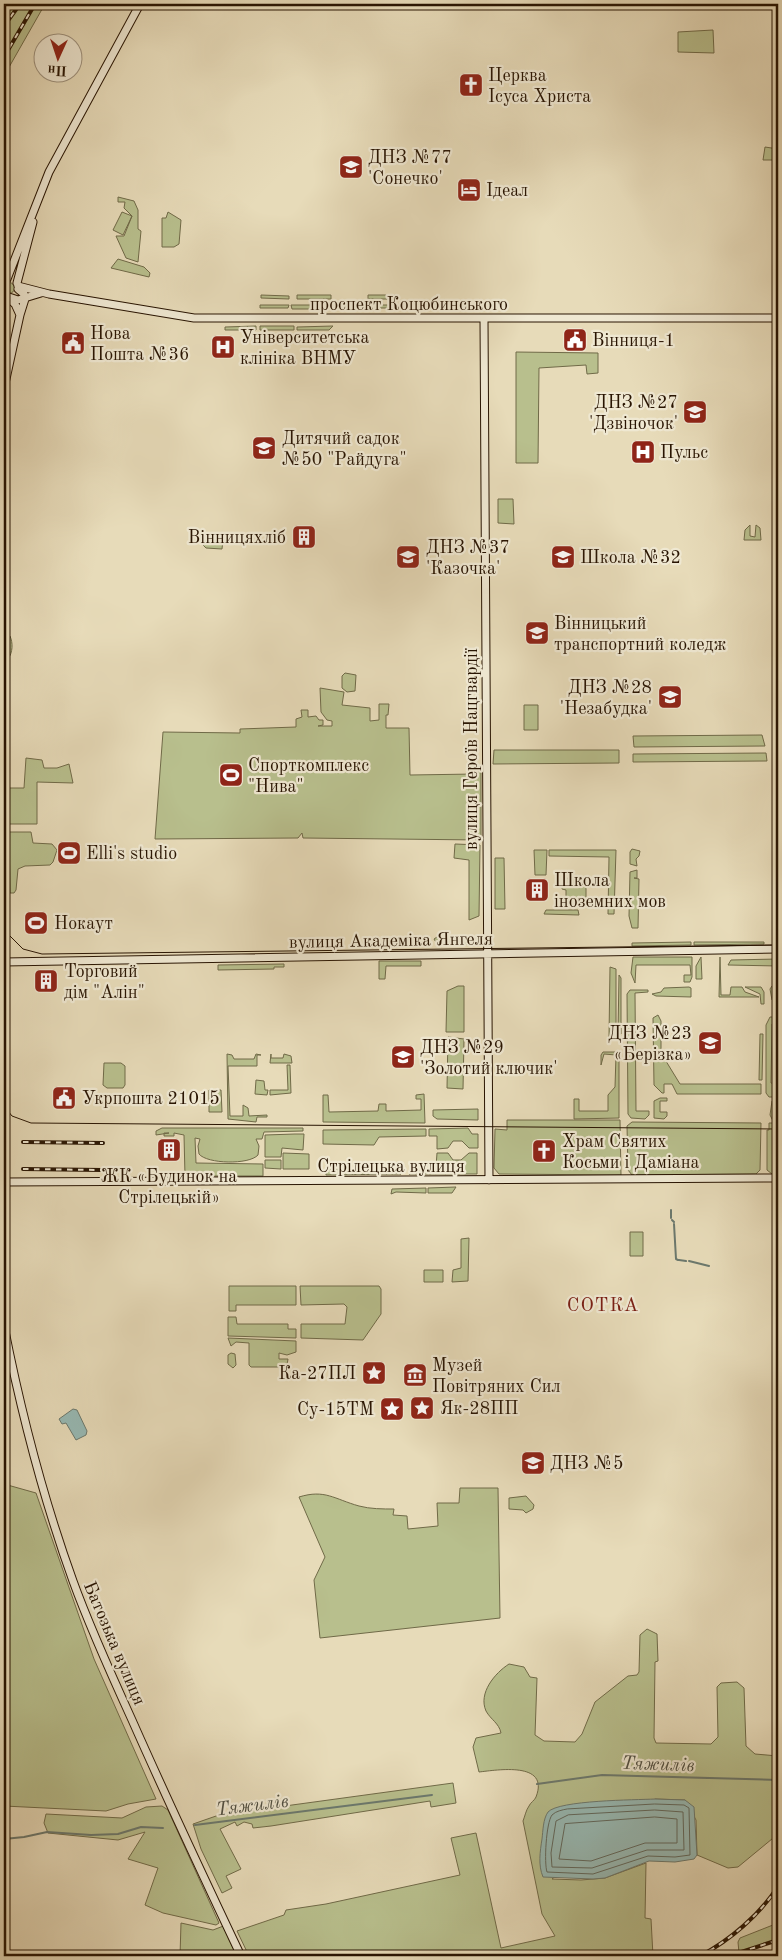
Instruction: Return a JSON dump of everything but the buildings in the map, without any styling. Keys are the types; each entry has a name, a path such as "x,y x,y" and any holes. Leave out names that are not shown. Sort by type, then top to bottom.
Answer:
{"main road":[{"path":"6,280 49,172 140,4"},
{"path":"6,295 14,295 38,202"},
{"path":"21,273 29,287 41,293"},
{"name":"проспект Коцюбинського","path":"6,280 17,286 41,293 185,317 778,318"},
{"path":"4,388 25,299 24,294 17,286"},
{"path":"6,295 18,300 41,293"},
{"path":"6,295 15,304 20,315"},
{"name":"вулиця Героїв Нацгвардії","path":"484,319 489,1180"},
{"name":"вулиця Академіка Янгеля","path":"4,962 778,949"},
{"name":"Стрілецька вулиця","path":"4,1182 778,1178"},
{"path":"4,1187 20,1183"},
{"name":"Батозька вулиця","path":"4,1326 22,1411 42,1486 72,1580 90,1627 147,1754 241,1956"}],"green space":[{"path":"4,4 45,4 4,76"},
{"path":"713,30 714,53 678,52 678,32"},
{"path":"765,147 778,149 778,160 763,160"},
{"path":"118,197 134,201 138,210 138,229 141,231 138,262 126,258 116,236 124,236 132,216 124,208 125,202 118,202"},
{"path":"122,212 132,216 123,235 113,230"},
{"path":"168,212 181,220 179,244 174,247 162,247 162,218 166,218"},
{"path":"118,259 144,267 150,273 149,277 111,268"},
{"path":"7,283 11,283 14,288 13,292 7,293 4,290 4,286"},
{"path":"261,295 289,296 289,299 261,298"},
{"path":"297,295 331,295 331,299 297,299"},
{"path":"368,295 395,295 395,299 368,299"},
{"path":"260,305 289,305 288,308 260,308"},
{"path":"291,305 331,305 333,309 292,309"},
{"path":"341,305 396,305 396,308 339,308"},
{"path":"256,326 256,330 225,330 225,327"},
{"path":"260,326 294,326 294,330 260,330"},
{"path":"333,326 329,330 297,330 297,327"},
{"path":"516,352 598,353 598,373 587,374 586,365 539,368 538,463 516,463"},
{"path":"498,499 513,499 514,524 498,523"},
{"path":"750,525 750,536 755,537 756,525 760,528 761,540 744,540 745,530"},
{"path":"203,539 223,540 222,549 206,548 203,545"},
{"path":"5,636 10,636 12,642 12,650 8,659 4,652"},
{"path":"345,673 356,675 355,691 347,692 342,688 342,676"},
{"path":"320,688 344,692 342,705 370,708 370,721 379,720 379,704 389,704 388,715 386,715 386,728 409,728 410,775 475,774 479,768 481,773 481,840 303,838 302,833 298,838 155,839 163,732 240,733 240,729 296,727 296,719 302,717 301,710 308,710 308,717 316,716 319,720 323,720 323,725 318,726 332,726 332,721 327,720 321,712"},
{"path":"524,705 538,705 538,730 524,730"},
{"path":"762,735 765,746 634,747 633,736"},
{"path":"494,750 619,750 619,763 493,764"},
{"path":"766,753 767,761 633,762 633,754"},
{"path":"26,758 42,760 44,768 57,768 69,764 73,783 37,782 37,824 8,824 8,788 24,788"},
{"path":"9,832 31,832 33,843 52,844 57,850 50,865 25,866 18,869 14,893 10,893"},
{"path":"455,844 480,845 479,916 469,920 469,860 454,858"},
{"path":"632,849 640,851 636,859 637,866 630,864 630,852"},
{"path":"534,850 547,850 546,875 535,875"},
{"path":"549,850 616,850 614,914 608,914 609,857 549,856"},
{"path":"773,855 776,855 776,887 773,888"},
{"path":"495,858 504,858 505,909 495,909"},
{"path":"637,870 637,878 634,878 639,879 638,928 632,928 629,916 630,872"},
{"path":"562,878 586,879 586,906 566,906 566,890 562,889"},
{"path":"546,910 578,910 579,915 544,914"},
{"path":"437,937 479,938 479,944 437,944 434,939"},
{"path":"691,942 691,945 632,946 632,943"},
{"path":"694,942 764,942 764,944 694,945"},
{"path":"633,957 692,957 692,977 690,982 684,982 684,975 691,975 690,965 636,965 635,983 631,973"},
{"path":"701,957 702,979 696,979 696,966"},
{"path":"720,957 721,995 730,995 731,987 742,987 745,992 759,997 719,997"},
{"path":"778,959 778,966 728,965 731,960"},
{"path":"379,961 421,961 421,966 386,966 385,979 379,979"},
{"path":"284,964 284,967 274,967 274,969 218,970 218,965"},
{"path":"610,967 616,969 616,1035 609,1037"},
{"path":"619,975 621,978 621,1034 618,1034"},
{"path":"458,986 464,986 464,1032 446,1032 447,991"},
{"path":"772,986 778,986 778,1000 772,1000 770,989"},
{"path":"745,987 761,987 764,992 764,1004 761,1004 760,994"},
{"path":"664,988 691,988 691,997 656,996 652,994 661,992"},
{"path":"630,990 648,990 648,992 635,993 636,1111 649,1111 649,1115 645,1119 631,1118 628,1114 627,994"},
{"path":"658,1015 661,1021 661,1053 680,1084 761,1084 761,1094 677,1094 672,1084 664,1084 664,1093 662,1093 654,1085 653,1018"},
{"path":"770,1017 778,1017 778,1023 772,1024 771,1083 777,1084 778,1097 769,1097 766,1093 766,1025"},
{"path":"760,1034 763,1034 762,1080 759,1080"},
{"path":"448,1037 464,1039 463,1089 447,1088"},
{"path":"603,1052 616,1052 619,1055 619,1118 574,1119 574,1099 579,1099 579,1111 608,1111 608,1095 615,1087 616,1055 604,1054 601,1065 601,1055"},
{"path":"227,1054 232,1055 234,1059 254,1059 256,1054 261,1055 257,1055 257,1066 228,1066 230,1116 243,1116 243,1105 248,1108 249,1116 267,1115 267,1117 257,1117 256,1122 228,1119"},
{"path":"271,1054 271,1058 283,1058 284,1054 291,1056 292,1063 270,1063"},
{"path":"104,1063 121,1063 125,1066 125,1085 123,1088 107,1088 103,1085"},
{"path":"287,1065 290,1065 291,1093 270,1095 270,1090 288,1090"},
{"path":"256,1080 264,1081 265,1090 268,1090 267,1095 255,1094"},
{"path":"209,1090 221,1090 222,1112 209,1112"},
{"path":"424,1094 425,1123 323,1122 323,1095 328,1095 329,1112 378,1111 379,1104 386,1104 386,1111 421,1110 421,1099 416,1099 416,1095"},
{"path":"660,1098 667,1098 667,1101 660,1101 660,1112 667,1112 667,1116 664,1119 654,1118 654,1101"},
{"path":"772,1101 778,1101 778,1121 773,1121 770,1115"},
{"path":"478,1109 478,1120 437,1119 433,1116 433,1110"},
{"path":"507,1120 620,1120 621,1175 499,1174 494,1168 495,1129 507,1130"},
{"path":"632,1122 761,1123 760,1170 756,1174 632,1175 628,1170 627,1126"},
{"path":"769,1123 778,1123 778,1174 772,1174 767,1170 767,1130 769,1130"},
{"path":"162,1128 303,1128 303,1131 264,1132 262,1139 256,1139 259,1146 258,1155 237,1162 210,1160 203,1157 199,1154 198,1146 200,1139 195,1138 196,1163 263,1164 263,1176 185,1176 184,1135 174,1133 174,1136 156,1135 156,1131"},
{"path":"468,1128 472,1134 478,1134 478,1148 469,1148 462,1141 453,1141 448,1148 437,1149 437,1136 429,1136 429,1129"},
{"path":"426,1129 426,1136 379,1137 374,1145 323,1144 323,1130"},
{"path":"304,1134 303,1150 282,1148 281,1157 265,1157 265,1135"},
{"path":"283,1153 309,1154 309,1169 283,1169"},
{"path":"437,1153 448,1153 453,1160 461,1160 469,1153 477,1153 477,1174 409,1174 436,1167"},
{"path":"265,1160 281,1160 281,1169 265,1168"},
{"path":"326,1169 389,1169 389,1172 401,1174 326,1175"},
{"path":"456,1187 452,1193 428,1193 428,1188"},
{"path":"426,1188 426,1193 396,1192 391,1194 392,1189"},
{"path":"630,1232 643,1232 643,1256 630,1256"},
{"path":"469,1238 468,1281 452,1282 453,1270 461,1268 461,1239"},
{"path":"424,1270 443,1270 443,1282 424,1282"},
{"path":"229,1286 296,1286 296,1305 236,1305 236,1311 229,1311"},
{"path":"300,1286 379,1286 381,1289 381,1314 363,1340 301,1338 301,1324 345,1324 347,1307 344,1304 301,1305"},
{"path":"228,1317 236,1317 237,1324 288,1324 288,1329 296,1329 296,1338 228,1336"},
{"path":"228,1338 296,1341 296,1352 287,1355 279,1353 279,1359 288,1359 287,1365 284,1367 251,1367 249,1365 249,1343 236,1342 231,1346"},
{"path":"231,1353 235,1354 236,1365 233,1368 228,1364 228,1355"},
{"path":"4,1484 36,1493 94,1659 156,1799 128,1804 106,1811 4,1806"},
{"path":"460,1488 498,1488 500,1618 320,1638 314,1580 325,1557 299,1497 323,1494 363,1507 394,1509 393,1515 407,1516 408,1529 438,1526 437,1503 459,1503"},
{"path":"526,1496 534,1505 533,1509 526,1513 523,1510 509,1509 509,1498"},
{"path":"647,1629 657,1634 658,1661 655,1662 654,1738 656,1743 711,1744 718,1737 717,1687 721,1683 737,1682 744,1688 746,1746 755,1754 778,1756 778,1834 738,1867 728,1868 697,1855 696,1820 685,1800 655,1799 552,1879 581,1880 605,1878 646,1863 645,1918 651,1919 653,1956 249,1956 237,1931 284,1915 286,1910 326,1904 460,1875 451,1838 476,1833 501,1948 555,1936 542,1914 523,1821 530,1804 536,1797 538,1786 536,1778 520,1770 479,1772 473,1747 476,1738 501,1733 499,1727 486,1711 484,1697 493,1678 509,1664 524,1667 530,1677 537,1678 535,1735 544,1741 575,1742 582,1734 595,1702 628,1676 637,1675 639,1672 640,1635"},
{"path":"453,1783 456,1803 431,1807 430,1801 253,1828 252,1824 244,1822 237,1826 235,1822 220,1829 241,1869 226,1876 232,1888 222,1893 201,1849 193,1824 219,1815"},
{"path":"162,1806 168,1810 219,1923 216,1925 163,1913 145,1905 158,1868 128,1859 145,1832 118,1840 48,1833 44,1823 46,1814 122,1818 146,1807"},
{"path":"181,1923 213,1930 226,1925 241,1956 180,1956"},
{"path":"778,1923 778,1940 739,1953 738,1942 740,1938"}],"water":[{"path":"73,1409 77,1410 87,1431 86,1435 76,1440 66,1423 62,1424 59,1419"},
{"path":"655,1799 685,1800 694,1807 697,1855 694,1859 675,1862 649,1861 605,1878 543,1877 540,1868 540,1854 544,1822 548,1812 555,1808 581,1803"}],"waterway":[{"path":"671,1210 671,1218"},
{"path":"674,1224 676,1259 678,1260"},
{"path":"679,1260 686,1261"},
{"path":"689,1261 709,1266"},
{"name":"Тяжилів","path":"537,1784 602,1775 778,1780"},
{"name":"Тяжилів","path":"195,1825 432,1795"},
{"name":"Тяжилів","path":"4,1839 47,1832 91,1835 118,1834 141,1827 163,1828"}],"tram line":[{"path":"4,930 23,949 42,954 778,945"},
{"path":"4,1106 12,1116 31,1123 778,1129"}],"railway":[{"path":"4,10 8,4"},
{"path":"4,26 20,4"},
{"path":"4,57 35,4"},
{"path":"23,1142 103,1143"},
{"path":"23,1169 102,1170"},
{"path":"700,1956 722,1943 744,1926 763,1907 778,1886"},
{"path":"729,1956 778,1940"}],"place":[{"name":"Церква Ісуса Христа","path":"471,85"},
{"name":"ДНЗ №77 'Сонечко'","path":"351,167"},
{"name":"Ідеал","path":"469,190"},
{"name":"Вінниця-1","path":"575,340"},
{"name":"Нова Пошта №36","path":"73,343"},
{"name":"Університетська клініка ВНМУ","path":"223,347"},
{"name":"ДНЗ №27 'Дзвіночок'","path":"695,412"},
{"name":"Дитячий садок №50 \"Райдуга\"","path":"264,448"},
{"name":"Пульс","path":"643,452"},
{"name":"Вінницяхліб","path":"304,537"},
{"name":"ДНЗ №37 'Казочка'","path":"408,557"},
{"name":"Школа №32","path":"563,557"},
{"name":"Вінницький транспортний коледж","path":"537,633"},
{"name":"ДНЗ №28 'Незабудка'","path":"670,697"},
{"name":"Спорткомплекс \"Нива\"","path":"231,775"},
{"name":"Elli's studio","path":"69,853"},
{"name":"Школа іноземних мов","path":"537,890"},
{"name":"Нокаут","path":"36,923"},
{"name":"Торговий дім \"Алін\"","path":"46,981"},
{"name":"ДНЗ №23 «Берізка»","path":"710,1043"},
{"name":"ДНЗ №29 'Золотий ключик'","path":"403,1057"},
{"name":"Укрпошта 21015","path":"64,1098"},
{"name":"ЖК «Будинок на Стрілецькій»","path":"169,1150"},
{"name":"Храм Святих Косьми і Даміана","path":"544,1151"},
{"name":"Ка-27ПЛ","path":"374,1373"},
{"name":"Музей Повітряних Сил","path":"415,1375"},
{"name":"Як-28ПП","path":"422,1408"},
{"name":"Су-15ТМ","path":"392,1409"},
{"name":"ДНЗ №5","path":"533,1463"}],"district":[{"name":"СОТКА","path":"603,1304"}]}
